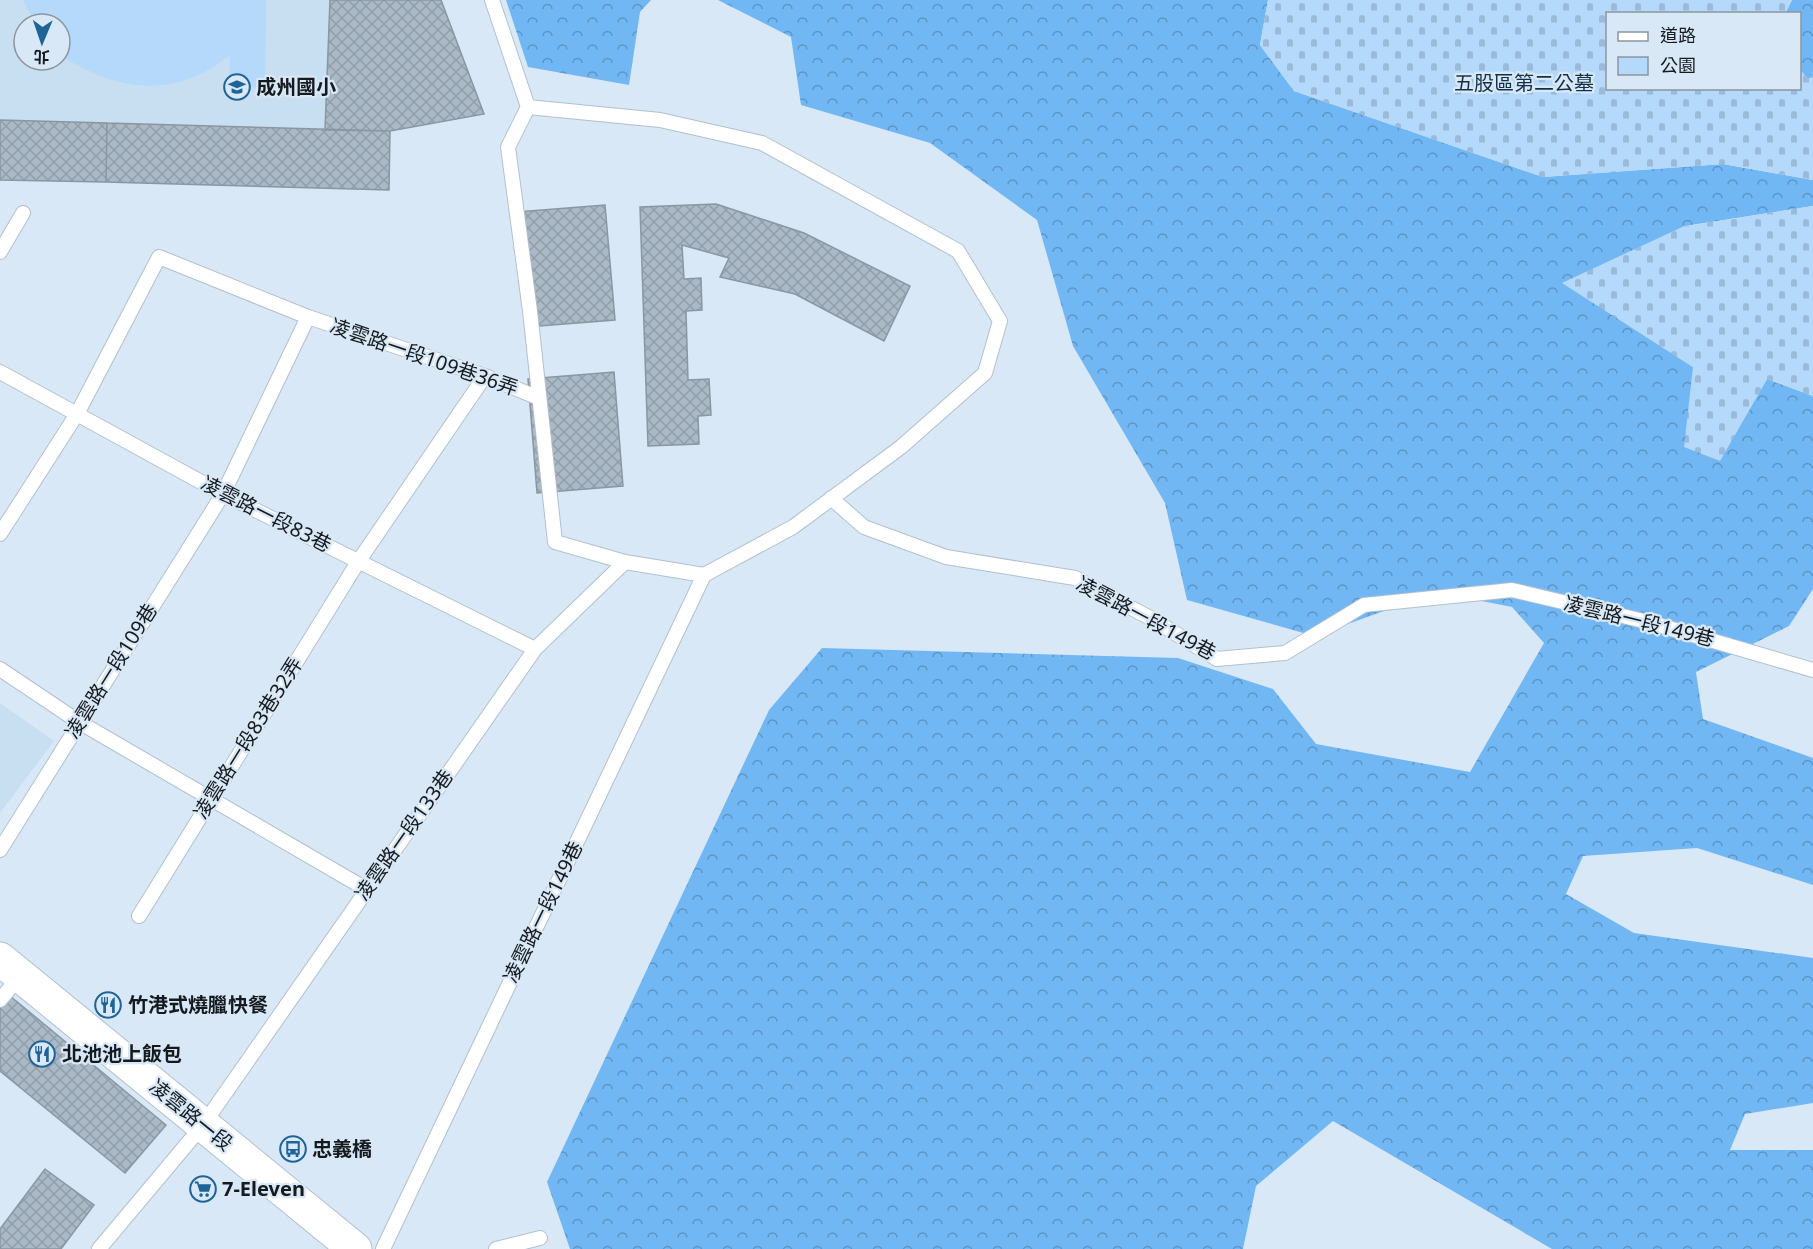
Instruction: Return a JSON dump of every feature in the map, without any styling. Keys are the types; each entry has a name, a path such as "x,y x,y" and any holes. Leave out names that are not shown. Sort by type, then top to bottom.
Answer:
{"street":[{"name":"凌雲路一段","path":"11,967 355,1249"}],"lane":[{"path":"492,0 528,107 508,147 555,542 625,562 704,575 793,527 901,447 985,373 1000,321 958,251 762,143 660,120 528,107"},
{"path":"0,252 23,213"},
{"name":"凌雲路一段109巷36弄","path":"77,414 159,257 308,317 485,376 539,398"},
{"name":"凌雲路一段109巷","path":"0,850 224,494 308,317"},
{"name":"凌雲路一段83巷","path":"0,372 224,494 535,649"},
{"name":"凌雲路一段83巷32弄","path":"139,916 358,562 485,376"},
{"path":"0,534 77,414"},
{"name":"凌雲路一段149巷","path":"831,498 864,527 946,557 1075,578 1152,619 1217,659 1285,653 1364,605 1512,590 1648,621 1813,670"},
{"name":"凌雲路一段133巷","path":"99,1249 203,1125 535,649 625,562"},
{"name":"凌雲路一段149巷","path":"382,1249 704,575"},
{"path":"0,669 80,722 366,889"},
{"path":"0,1000 11,967"},
{"path":"496,1249 540,1238"}],"shaded area":[{"name":"成州國小","path":"0,0 441,0 484,114 390,131 389,190 0,180"},
{"path":"0,703 54,741 0,813"}],"green space":[{"path":"23,0 266,0 265,87 229,87 230,55 188,79 167,85 146,86 103,77 72,62 72,12 30,12"},
{"path":"506,0 651,0 640,12 629,85 528,67"},
{"path":"718,0 1268,0 1260,45 1294,91 1543,177 1723,164 1813,180 1813,206 1685,226 1563,283 1693,367 1720,460 1767,379 1813,396 1813,589 1789,626 1696,672 1703,719 1813,758 1813,885 1697,848 1583,856 1566,894 1634,933 1813,958 1813,1103 1745,1114 1730,1150 1813,1150 1813,1249 1552,1249 1333,1121 1256,1186 1243,1249 570,1249 547,1182 769,710 822,648 1178,658 1273,689 1316,744 1470,772 1544,643 1512,607 1437,592 1314,636 1187,600 1165,503 1073,346 1037,220 930,143 801,105 791,37"},
{"name":"五股區第二公墓","path":"1268,0 1792,0 1786,12 1606,12 1606,90 1801,90 1801,71 1808,79 1813,77 1813,180 1723,164 1543,177 1294,91 1260,45"},
{"path":"1792,0 1813,0 1813,77 1808,79 1801,71 1801,12 1786,12"},
{"path":"1813,206 1813,396 1767,379 1720,461 1684,447 1693,367 1562,283 1685,226"}],"building":[{"path":"330,0 441,0 484,114 390,131 325,130"},
{"path":"0,120 107,123 106,182 0,180"},
{"path":"107,123 390,131 389,190 106,182"},
{"path":"716,204 804,233 910,286 884,341 795,294 720,277 729,258 682,245 684,279 701,278 702,310 686,311 688,380 709,379 711,415 698,416 699,444 648,446 640,207"},
{"path":"605,205 615,320 527,327 517,212"},
{"path":"614,372 623,486 537,493 528,379"},
{"path":"4,991 166,1125 125,1173 0,1071 0,996"},
{"path":"45,1169 94,1205 61,1249 0,1249 0,1229"}],"place":[{"name":"成州國小","path":"237,87"},
{"name":"竹港式燒臘快餐","path":"108,1005"},
{"name":"北池池上飯包","path":"42,1054"},
{"name":"忠義橋","path":"293,1149"},
{"name":"7-Eleven","path":"203,1189"}]}
